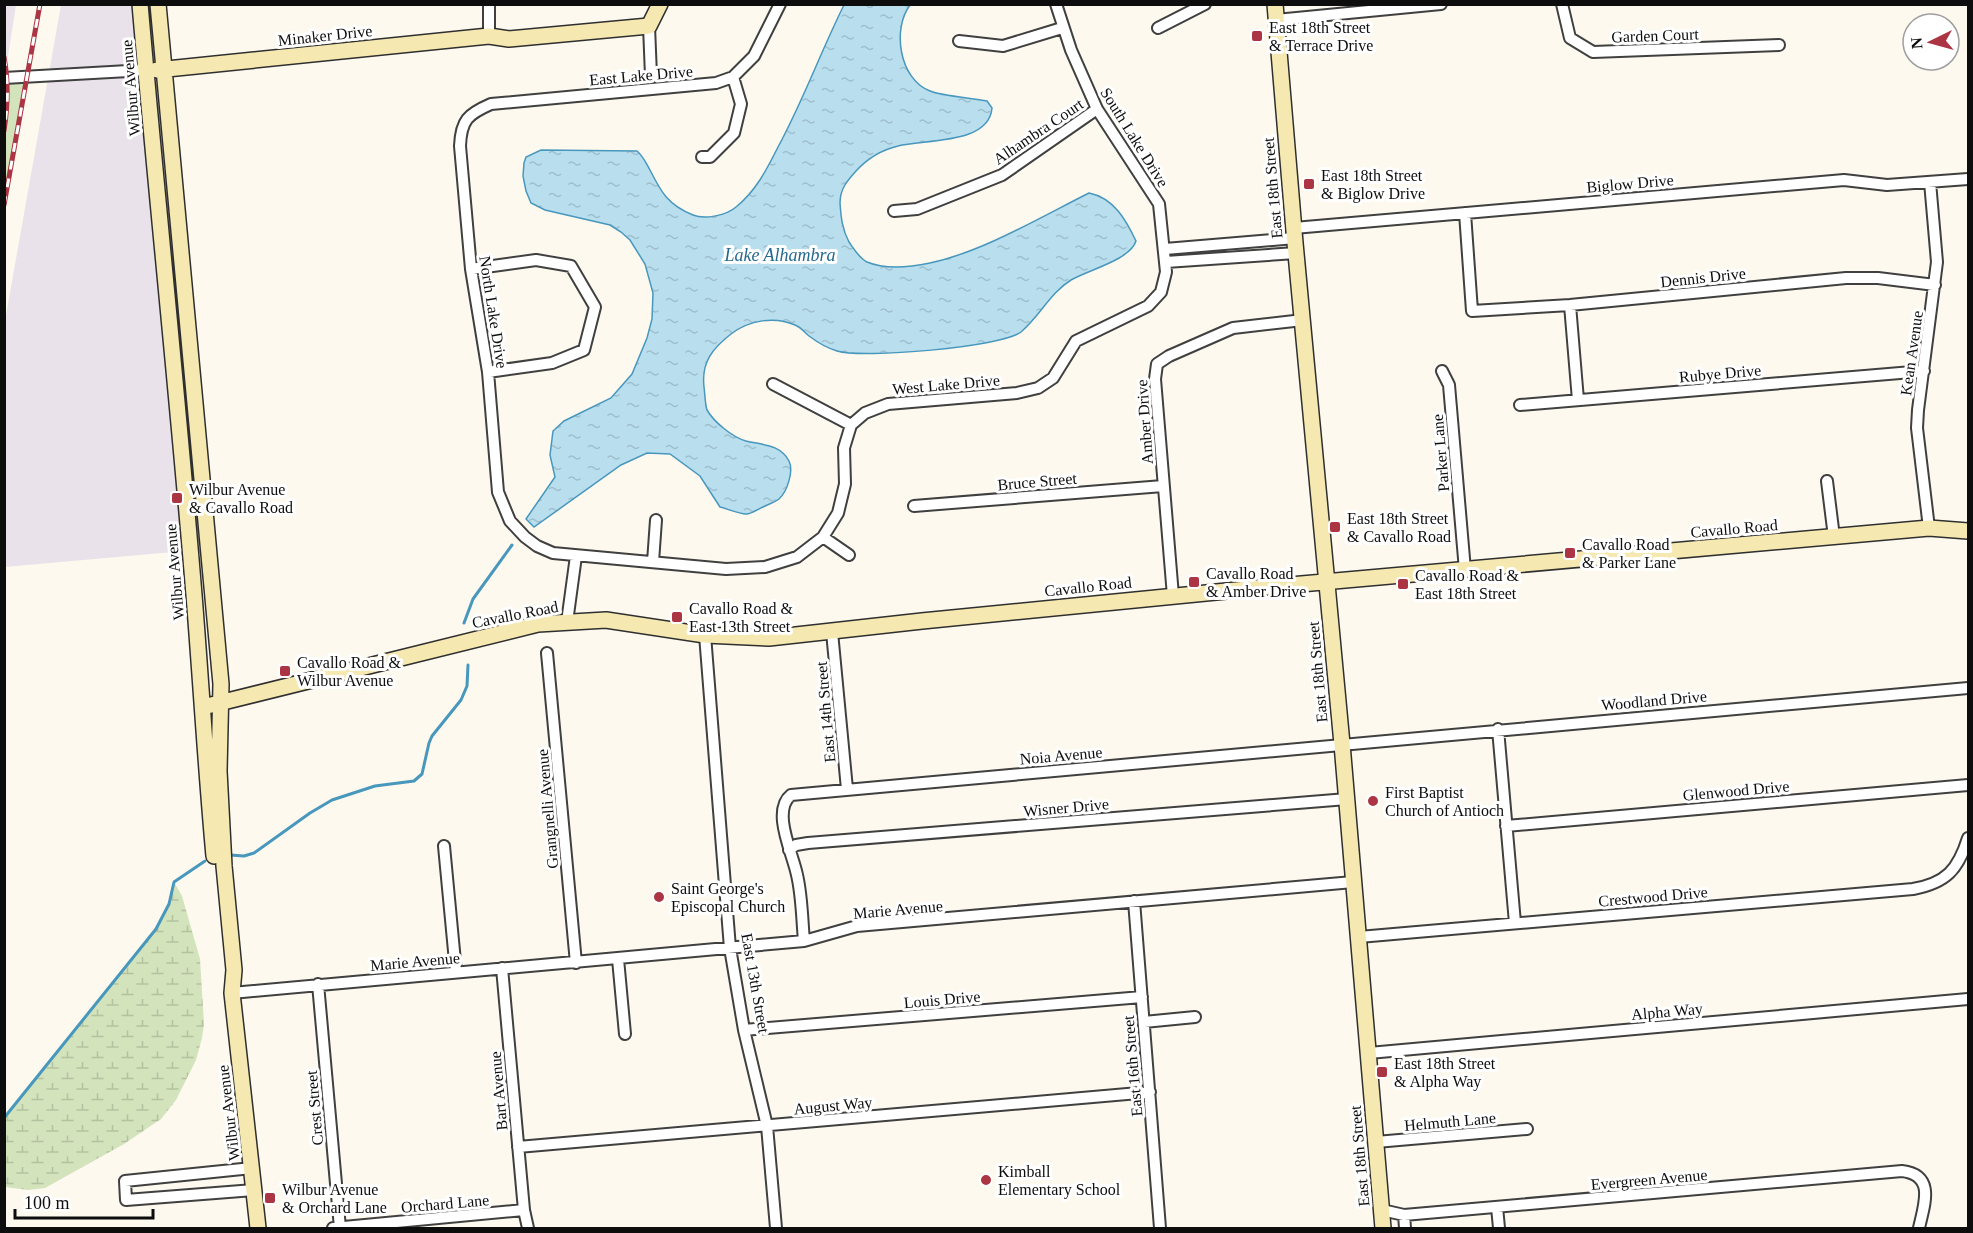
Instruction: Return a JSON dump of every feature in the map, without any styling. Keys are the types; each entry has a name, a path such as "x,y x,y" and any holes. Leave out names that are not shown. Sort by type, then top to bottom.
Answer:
{"main road":[{"name":"Wilbur Avenue","path":"140,4 203,707 204,754 224,972 232,993"},
{"name":"Wilbur Avenue","path":"158,4 221,684 219,771 224,866 234,970 232,993 258,1228"},
{"path":"649,26 660,4"},
{"name":"East 18th Street","path":"1276,12 1383,1228"},
{"name":"Minaker Drive","path":"146,70 489,36 509,39 649,26"},
{"path":"170,331 179,335 183,359 191,374"},
{"name":"Cavallo Road","path":"203,707 538,624 606,620 705,634 769,638 1173,596 1929,528 1968,531"}],"street":[{"path":"489,4 489,36"},
{"path":"702,157 710,157 734,133 741,104 733,77 754,56 780,4"},
{"name":"South Lake Drive","path":"1056,4 1062,28 1096,109 1159,204 1165,255"},
{"path":"1158,28 1205,4"},
{"path":"1276,12 1441,4"},
{"name":"Garden Court","path":"1562,4 1570,38 1593,52 1779,45"},
{"path":"649,26 651,76"},
{"path":"959,41 1003,46 1062,28"},
{"name":"Minaker Drive","path":"4,78 146,70"},
{"name":"East Lake Drive","path":"467,118 477,110 491,104 716,83 733,77"},
{"name":"Alhambra Court","path":"894,211 917,208 1002,175 1096,109"},
{"name":"North Lake Drive","path":"467,118 461,130 460,146 471,269 488,372 498,492 510,521 525,537 537,546 553,553 576,556"},
{"name":"Biglow Drive","path":"1165,255 1295,240 1465,213 1844,180 1887,184 1968,178"},
{"name":"Kean Avenue","path":"1929,528 1917,428 1937,262 1930,182"},
{"name":"Dennis Drive","path":"1465,213 1472,311 1570,305 1846,278 1878,278 1935,285"},
{"name":"West Lake Drive","path":"851,425 865,413 888,404 1017,393 1038,388 1053,378 1076,341 1148,306 1161,292 1166,272 1165,255"},
{"path":"471,269 536,261 571,266 595,307 584,350 552,363 488,372"},
{"path":"1570,305 1578,400"},
{"name":"Amber Drive","path":"1173,596 1155,379 1157,364 1169,356 1233,328 1303,320"},
{"name":"Parker Lane","path":"1442,371 1449,385 1465,570"},
{"name":"Rubye Drive","path":"1520,405 1924,371"},
{"path":"567,622 576,556 726,569 765,567 797,557 823,537 838,513 845,484 844,448 851,425 772,384"},
{"path":"1827,481 1834,537"},
{"name":"Bruce Street","path":"914,506 1163,486"},
{"path":"653,562 656,520"},
{"path":"823,537 849,555"},
{"name":"East 14th Street","path":"832,632 847,789"},
{"name":"East 13th Street","path":"705,634 730,948 744,1030 767,1126 776,1228"},
{"name":"Grangnelli Avenue","path":"548,653 576,963"},
{"name":"Woodland Drive","path":"1342,744 1968,688"},
{"path":"1498,729 1515,923"},
{"name":"Noia Avenue","path":"789,850 783,806 785,799 791,795 1342,744"},
{"name":"Glenwood Drive","path":"1506,826 1968,785"},
{"name":"Wisner Drive","path":"789,850 796,845 808,843 1347,799"},
{"name":"Crestwood Drive","path":"1359,938 1913,889 1930,886 1947,877 1958,865 1968,838"},
{"path":"444,846 456,972"},
{"path":"789,850 797,875 804,940"},
{"name":"Marie Avenue","path":"232,993 730,948 804,940 857,926 1353,882"},
{"name":"East 16th Street","path":"1134,902 1160,1228"},
{"path":"618,959 625,1034"},
{"name":"Bart Avenue","path":"502,969 524,1210 528,1228"},
{"name":"Crest Street","path":"318,984 340,1228"},
{"name":"Louis Drive","path":"744,1030 1142,997"},
{"name":"Alpha Way","path":"1369,1053 1968,999"},
{"path":"1144,1022 1195,1017"},
{"name":"August Way","path":"518,1148 1150,1092"},
{"name":"Helmuth Lane","path":"1376,1142 1527,1129"},
{"path":"252,1168 125,1181 126,1200 254,1190"},
{"name":"Evergreen Avenue","path":"1382,1210 1404,1215 1902,1171 1918,1176 1923,1182 1926,1194 1919,1228"},
{"path":"1497,1207 1499,1228"},
{"name":"Orchard Lane","path":"333,1228 524,1210"},
{"path":"1404,1215 1405,1228"}],"shaded area":[{"path":"5,5 16,5 5,76"},
{"path":"61,5 133,5 184,551 5,567 5,321"}],"green space":[{"path":"5,78 27,78 5,205"},
{"path":"174,882 182,896 200,959 204,1024 196,1060 176,1100 161,1119 124,1144 45,1188 28,1190 5,1187 5,1118 156,929 169,904"}],"water":[{"name":"Lake Alhambra","path":"844,5 910,5 904,15 900,40 905,65 911,76 920,85 935,93 987,101 992,108 988,120 980,129 954,138 892,148 870,159 853,175 841,194 841,213 843,228 849,242 862,258 874,265 898,267 950,258 1011,233 1089,193 1105,200 1118,211 1136,241 1132,248 1108,264 1078,276 1064,285 1021,332 988,342 931,350 874,354 851,353 826,347 799,327 787,322 771,320 746,325 725,339 706,363 704,378 706,408 729,433 746,441 776,448 785,455 790,465 790,476 785,492 779,499 748,514 720,507 700,476 670,454 647,453 621,465 534,527 526,519 555,477 550,455 553,431 564,421 611,398 632,374 652,319 653,293 645,264 630,240 621,232 610,225 545,210 531,203 523,176 526,157 541,150 637,151 662,191 677,207 698,216 710,217 727,212 736,207 749,194 765,171 796,112"}],"waterway":[{"path":"464,623 473,599 512,545"},
{"path":"230,855 244,856 254,853 332,800 375,786 414,781 422,774 432,736 461,700 467,686 468,665"},
{"path":"4,1118 156,929 169,904 174,882 205,861"}],"railway":[{"path":"4,205 40,4"},
{"path":"4,57 7,76 4,131"}],"place":[{"name":"East 18th Street & Terrace Drive","path":"1257,36"},
{"name":"East 18th Street & Biglow Drive","path":"1309,184"},
{"name":"Wilbur Avenue & Cavallo Road","path":"177,498"},
{"name":"East 18th Street & Cavallo Road","path":"1335,527"},
{"name":"Cavallo Road & Parker Lane","path":"1570,553"},
{"name":"Cavallo Road & Amber Drive","path":"1194,582"},
{"name":"Cavallo Road & East 18th Street","path":"1403,584"},
{"name":"Cavallo Road & East 13th Street","path":"677,617"},
{"name":"Cavallo Road & Wilbur Avenue","path":"285,671"},
{"name":"First Baptist Church of Antioch","path":"1373,801"},
{"name":"Saint George's Episcopal Church","path":"659,897"},
{"name":"East 18th Street & Alpha Way","path":"1382,1072"},
{"name":"Kimball Elementary School","path":"986,1180"},
{"name":"Wilbur Avenue & Orchard Lane","path":"270,1198"}]}
